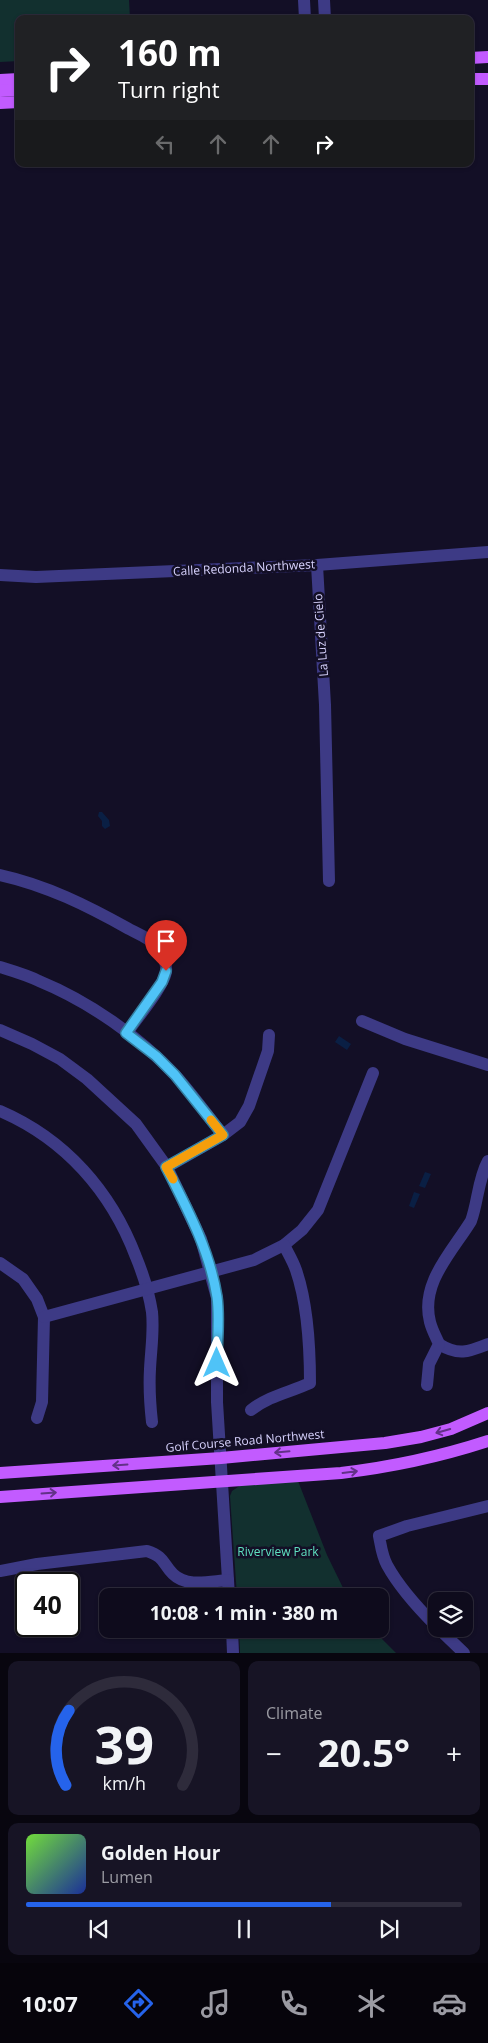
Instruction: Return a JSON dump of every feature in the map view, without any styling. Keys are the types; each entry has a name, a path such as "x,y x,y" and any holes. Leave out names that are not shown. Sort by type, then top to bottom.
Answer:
{"main road":[{"path":"474,58 488,57"},
{"path":"0,80 15,79"},
{"path":"474,79 488,79"},
{"path":"0,91 15,90"},
{"path":"0,103 15,102"},
{"name":"Golf Course Road Northwest","path":"0,1473 221,1458 385,1442 421,1437 451,1428 488,1413"},
{"path":"0,1497 389,1468 433,1458 488,1442"}],"street":[{"path":"304,0 305,15"},
{"path":"324,0 325,15"},
{"name":"Calle Redonda Northwest","path":"0,576 36,577 316,565 488,552"},
{"name":"La Luz de Cielo","path":"316,565 325,705 329,881"},
{"path":"0,874 31,883 89,906 149,940 158,948 164,959 166,971 162,982 126,1033"},
{"path":"0,967 40,981 84,1004 126,1033 156,1056 175,1075 223,1135"},
{"path":"362,1021 405,1039 488,1065"},
{"path":"0,1030 53,1055 87,1079 136,1124 166,1167 201,1239 217,1298 217,1402 228,1588"},
{"path":"166,1167 223,1135 240,1122 249,1106 268,1051 268,1035"},
{"path":"44,1317 254,1260 284,1245 302,1230 318,1210 373,1073"},
{"path":"0,1111 36,1129 59,1145 101,1189 116,1212 130,1242 152,1311 153,1334 150,1370 152,1422"},
{"path":"488,1161 484,1168 471,1221 435,1275 430,1288 427,1306 430,1323 439,1344 450,1351 474,1350 488,1344"},
{"path":"251,1410 266,1399 296,1390 310,1383 310,1366 301,1286 296,1267 284,1245"},
{"path":"0,1263 23,1279 37,1300 44,1317 42,1402 37,1418"},
{"path":"427,1385 429,1364 439,1344"},
{"path":"428,1616 387,1566 378,1536 407,1526 488,1506"},
{"path":"0,1571 37,1564 147,1551 157,1554 173,1574 182,1580 195,1583 228,1580"},
{"path":"447,1637 464,1653"},
{"path":"233,1638 234,1653"}],"green space":[{"path":"0,0 129,0 130,15 15,15 15,61 0,62"},
{"name":"Riverview Park","path":"298,1481 327,1555 343,1588 236,1588 230,1496 232,1491 241,1485"},
{"path":"239,1638 381,1638 396,1653 240,1653"}],"water":[{"path":"99,812 102,812 109,820 110,826 105,829 98,816"},
{"path":"339,1036 351,1044 347,1050 335,1042"},
{"path":"425,1172 431,1174 425,1188 419,1186"},
{"path":"414,1192 420,1194 414,1208 409,1206"}],"slow traffic":[{"path":"173,1179 166,1167 223,1135 211,1120"}],"route":[{"path":"166,971 162,982 126,1033 156,1056 175,1075 223,1135 166,1167 201,1239 217,1298 217,1363"}]}
